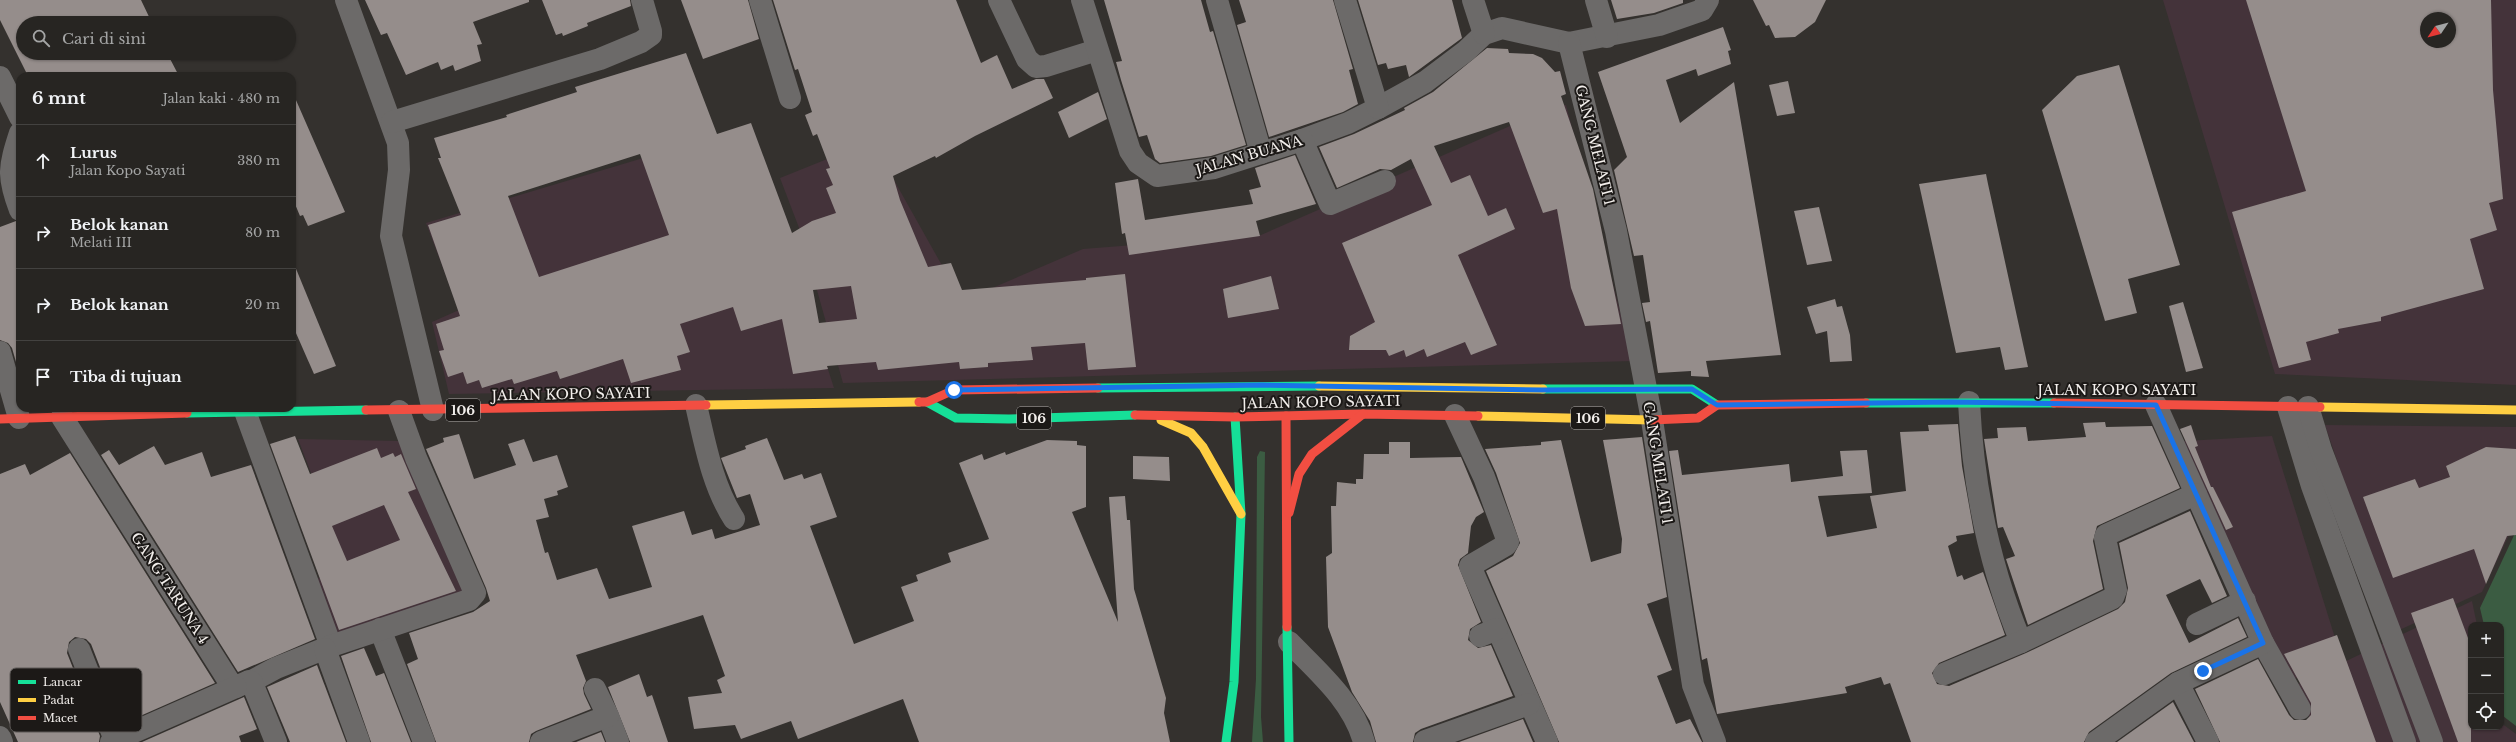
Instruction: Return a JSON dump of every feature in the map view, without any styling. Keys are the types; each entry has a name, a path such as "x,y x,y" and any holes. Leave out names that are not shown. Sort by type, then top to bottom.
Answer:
{"main road":[{"name":"JALAN KOPO SAYATI","path":"9,419 62,417 86,412 246,414 696,404 927,402 954,390 1692,389 1717,405 1969,402 2156,405 2215,404 2298,407 2516,410"},
{"name":"JALAN KOPO SAYATI","path":"927,402 956,418 1009,419 1286,412 1652,420 1698,418 1717,405"},
{"path":"1286,412 1285,527 1289,642 1289,742"},
{"path":"1226,742 1234,682 1241,514 1236,414"},
{"path":"1285,527 1299,474 1312,454 1363,414"},
{"path":"1144,415 1177,425 1191,433 1203,447 1241,514"}],"street":[{"path":"346,0 392,122 398,143 399,170 392,211 391,236 433,410"},
{"path":"392,122 586,64 641,42 651,35 642,0"},
{"path":"760,0 790,98"},
{"path":"1000,0 1027,59 1036,67 1046,66 1097,50"},
{"name":"JALAN BUANA","path":"1082,0 1130,151 1138,163 1147,171 1157,176 1169,176 1214,168 1302,140 1348,123 1425,82 1466,51 1484,34"},
{"path":"1217,0 1261,153"},
{"path":"1345,0 1378,108"},
{"path":"1473,0 1484,34 1502,28 1569,43 1607,37 1660,25 1702,10 1708,0"},
{"path":"1596,0 1607,37"},
{"name":"GANG MELATI 1","path":"1569,43 1616,231 1652,420 1693,685 1716,742"},
{"path":"0,77 16,109"},
{"path":"1302,140 1330,204 1385,181"},
{"path":"16,145 11,161 10,177 11,188 16,200"},
{"path":"0,352 9,419"},
{"path":"1969,402 1972,453 1977,491 1997,578 2021,642"},
{"path":"696,404 712,468 724,501 734,519"},
{"path":"2156,405 2263,643 2300,710"},
{"path":"2298,407 2321,450 2432,742"},
{"path":"2298,407 2312,486 2405,742"},
{"path":"142,728 276,668 380,629 469,600 475,593 416,458 399,411"},
{"path":"246,414 328,648 359,742"},
{"path":"1455,415 1470,444 1507,537 1506,545 1470,566 1489,633 1529,704 1547,742"},
{"name":"GANG TARUNA 4","path":"62,417 156,568 232,686 243,684 276,742"},
{"path":"1944,674 2021,642 2113,598 2116,590 2105,538 2106,535 2196,494"},
{"path":"2197,624 2245,601"},
{"path":"2363,625 2384,617"},
{"path":"380,629 424,742"},
{"path":"1289,642 1327,681 1353,715 1364,742"},
{"path":"2096,742 2178,683 2263,643"},
{"path":"79,649 86,668"},
{"path":"2178,683 2208,742"},
{"path":"595,689 618,742"},
{"path":"1425,742 1529,704"},
{"path":"2398,721 2422,713"},
{"path":"541,742 563,739 608,716"},
{"path":"113,741 134,732"},
{"path":"0,737 2,742"}],"shaded area":[{"path":"2163,0 2516,0 2516,385 2275,374"},
{"path":"1566,105 1633,361 843,383 801,233 780,178 872,141 962,301 1083,249 1261,235 1526,119 1522,110"},
{"path":"750,126 834,388 449,394 432,322 459,310 426,223"},
{"path":"2325,425 2516,427 2516,520 2482,592 2395,632"},
{"path":"2272,436 2341,657 2279,686 2168,442"},
{"path":"298,439 399,441 470,592 333,642 305,582 348,570"},
{"path":"2472,601 2476,622 2468,622 2468,730 2504,730 2504,725 2516,734 2516,742 2318,742 2298,684"}],"green space":[{"path":"1260,451 1265,452 1261,717 1263,742 1252,742 1256,679 1257,457"},
{"path":"2516,531 2516,726 2504,717 2504,622 2483,622 2480,608"}],"building":[{"path":"0,0 141,0 149,16 16,16 16,52 0,20"},
{"path":"365,0 529,0 529,2 473,22 482,44 477,45 481,61 455,71 453,65 441,70 438,62 406,75 387,33 381,35"},
{"path":"542,0 630,0 631,6 587,23 588,26 563,36 562,33 556,35"},
{"path":"681,0 748,0 759,39 703,59"},
{"path":"773,0 956,0 981,63 997,55 1012,89 1036,79 1044,79 1053,98 975,136 936,158 935,156 893,176 900,200 928,267 951,263 962,290 1086,280 1086,278 1125,274 1136,367 1088,370 1085,343 1031,347 1033,360 988,363 988,367 960,369 959,362 878,370 876,362 827,366 828,369 793,374 782,319 741,331 733,307 680,324 690,352 677,356 681,370 631,383 623,359 560,379 557,371 514,384 512,379 482,388 479,380 467,384 463,372 448,377 439,351 444,350 436,324 460,316 428,225 461,215 438,158 441,158 434,138 507,117 506,115 577,92 575,87 686,53 717,134 751,123 792,233 812,221 836,213 826,188 833,185 826,169 830,168 817,134 813,136 805,115 812,112 798,69 795,70","holes":["640,154 669,235 539,277 508,196","851,286 857,319 819,323 813,290"]},
{"path":"1104,0 1201,0 1210,32 1213,31 1246,145 1211,156 1160,163 1155,159 1147,135 1139,137 1116,62 1122,61"},
{"path":"1239,0 1333,0 1353,69 1349,70 1358,104 1343,112 1269,137 1237,25 1246,22"},
{"path":"1358,0 1452,0 1462,38 1409,77 1406,65 1388,69 1386,63 1378,65"},
{"path":"1611,0 1683,0 1683,3 1654,13 1617,19"},
{"path":"1753,0 1826,0 1815,22 1795,37 1775,38 1769,25 1766,26"},
{"path":"2246,0 2491,0 2493,90 2503,199 2489,203 2497,230 2470,239 2484,289 2381,317 2381,321 2338,329 2339,333 2306,342 2311,360 2279,368 2232,212 2306,191"},
{"path":"1723,27 1731,50 1728,51 1731,64 1698,76 1696,69 1666,80 1680,123 1734,82 1781,355 1706,361 1709,377 1691,376 1691,371 1658,373 1650,321 1646,322 1642,303 1650,302 1643,255 1634,256 1614,170 1627,157 1598,72"},
{"path":"1487,48 1508,49 1509,53 1533,54 1542,58 1555,72 1560,71 1566,94 1561,96 1593,189 1621,324 1585,326 1571,288 1557,209 1543,213 1509,122 1434,146 1451,183 1470,175 1488,216 1506,208 1515,229 1458,255 1497,345 1471,355 1465,342 1427,357 1424,349 1406,357 1404,350 1389,356 1386,350 1349,350 1350,336 1375,322 1342,243 1432,205 1411,159 1391,170 1380,169 1337,188 1319,147 1354,134 1405,110 1404,108 1433,92"},
{"path":"20,60 171,60 177,72 26,72"},
{"path":"2119,65 2180,265 2128,279 2137,313 2105,321 2042,110 2077,76"},
{"path":"1788,81 1795,113 1777,116 1769,85"},
{"path":"1098,92 1107,119 1069,138 1058,112"},
{"path":"296,100 345,212 308,226 303,215 300,216 296,206"},
{"path":"1295,155 1316,204 1256,221 1260,236 1129,255 1125,233 1122,234 1115,183 1138,179 1145,220 1253,204 1249,190 1261,187 1255,168"},
{"path":"1986,174 2028,367 2005,370 2000,347 1956,353 1919,184"},
{"path":"1819,207 1832,261 1807,265 1794,211"},
{"path":"16,221 16,362 12,348 8,343 0,340 0,227"},
{"path":"296,269 336,366 314,374 296,333"},
{"path":"1271,276 1279,309 1228,318 1223,289"},
{"path":"1835,299 1837,307 1842,306 1850,335 1852,361 1830,362 1827,331 1816,334 1807,307"},
{"path":"2183,302 2203,368 2186,372 2169,306"},
{"path":"2105,422 2106,427 2152,426 2180,488 2097,526 2093,541 2103,589 2028,625 2006,559 2015,556 2003,527 1998,528 1984,439 1998,438 1997,428 2026,427 2028,441 2086,437 2083,423"},
{"path":"1958,424 1962,466 1974,533 1956,536 1957,541 1948,546 1957,577 1962,575 1964,580 1983,572 2005,635 1939,663 1932,673 1937,684 1949,686 2026,653 2118,609 2125,602 2128,588 2119,543 2190,511 2227,596 2212,603 2200,579 2166,595 2189,643 2238,618 2247,637 2171,673 2089,732 2084,742 1911,742 1890,683 1884,685 1881,677 1845,687 1847,693 1717,714 1707,658 1702,660 1669,451 1678,450 1682,475 1789,464 1791,482 1843,476 1840,451 1867,450 1872,493 1818,496 1827,537 1877,528 1870,496 1906,491 1900,432 1929,431 1928,425"},
{"path":"2191,425 2198,446 2195,447 2211,487 2213,487 2233,527 2226,530 2180,429"},
{"path":"459,434 474,479 516,465 508,444 524,439 533,462 557,455 568,487 557,491 558,495 544,499 549,517 536,520 545,553 548,552 557,580 597,568 609,599 652,587 632,526 684,511 692,535 712,529 715,539 760,525 750,494 737,498 721,458 746,449 745,446 767,438 784,480 802,474 804,479 821,473 837,517 810,526 854,644 914,621 901,587 918,581 916,575 951,562 948,553 989,539 959,463 982,454 984,460 1005,452 1006,455 1047,440 1077,441 1077,445 1086,446 1086,507 1072,512 1118,622 1109,497 1125,496 1127,520 1130,520 1134,589 1166,698 1164,713 1170,742 919,742 903,699 798,739 791,721 741,739 735,725 694,729 688,697 722,693 717,680 725,676 703,615 576,655 586,681 583,688 584,694 591,709 536,731 531,734 529,742 436,742 407,664 418,659 409,633 473,612 490,601 486,588 426,449 444,442 443,438"},
{"path":"295,436 310,474 377,448 381,458 393,453 395,457 401,454 416,489 408,492 456,591 339,630 270,444","holes":["384,505 400,540 347,561 332,526"]},
{"path":"1642,437 1667,597 1647,604 1672,670 1657,676 1676,724 1690,719 1702,742 1559,742 1486,571 1513,556 1520,543 1496,473 1485,449 1541,445 1541,442 1561,440 1591,562 1621,553 1622,539 1603,440"},
{"path":"1389,442 1410,442 1410,458 1461,457 1484,512 1476,517 1471,526 1468,553 1460,559 1458,565 1481,622 1470,629 1468,640 1478,648 1491,645 1513,696 1421,729 1415,733 1413,742 1376,742 1370,721 1352,692 1328,627 1326,557 1332,553 1331,506 1336,506 1337,482 1356,484 1356,479 1363,479 1364,454 1389,454"},
{"path":"154,446 165,465 202,452 211,477 251,465 315,639 238,672 101,455 109,450 119,465"},
{"path":"2486,447 2516,449 2516,535 2507,536 2486,584 2474,549 2393,578 2363,497 2415,479 2419,488 2450,477 2446,466"},
{"path":"70,453 215,683 142,715 142,668 100,668 91,644 86,639 75,637 69,642 67,653 73,668 10,668 10,724 0,702 0,474 25,464 30,475"},
{"path":"1133,456 1169,457 1170,481 1133,479"},
{"path":"2453,598 2468,638 2468,730 2471,730 2471,742 2458,742 2411,613"},
{"path":"2337,635 2376,742 2220,742 2195,689 2258,659 2289,715 2294,720 2306,720 2311,715 2311,703 2284,654"},
{"path":"364,648 376,676 384,673 411,742 371,742 341,656"},
{"path":"317,665 346,742 290,742 267,687"},
{"path":"639,674 647,697 652,695 668,742 630,742 608,687"},
{"path":"244,697 257,729 239,736 241,742 142,742"},
{"path":"2173,702 2194,742 2117,742"},
{"path":"1523,719 1533,742 1459,742"},
{"path":"14,732 98,732 100,736 99,742 18,742"},
{"path":"601,732 605,742 576,742"}],"traffic: fast":[{"path":"1098,388 1319,386"},
{"path":"1543,389 1692,389 1717,405"},
{"path":"927,402 956,418 1009,419 1135,415"},
{"path":"1866,403 2054,403"},
{"path":"296,411 366,410"},
{"path":"187,413 247,412"},
{"path":"1226,742 1234,682 1241,514 1235,417"},
{"path":"1287,627 1289,742"}],"traffic: slow":[{"path":"1319,386 1543,389"},
{"path":"706,405 919,402"},
{"path":"2320,407 2516,410"},
{"path":"1478,416 1651,420"},
{"path":"1161,420 1191,433 1203,447 1241,514"}],"traffic: jam":[{"path":"919,402 927,402 954,390 1098,388"},
{"path":"1651,420 1698,418 1717,405 1866,403"},
{"path":"2054,403 2320,407"},
{"path":"366,410 706,405"},
{"path":"0,419 187,413"},
{"path":"1135,415 1235,417 1363,414 1478,416"},
{"path":"1289,513 1299,474 1312,454 1363,414"},
{"path":"1286,416 1287,627"}],"route":[{"path":"954,390 1262,385 1542,390 1692,389 1717,405 1951,402 2156,405 2263,643 2203,671"}]}
